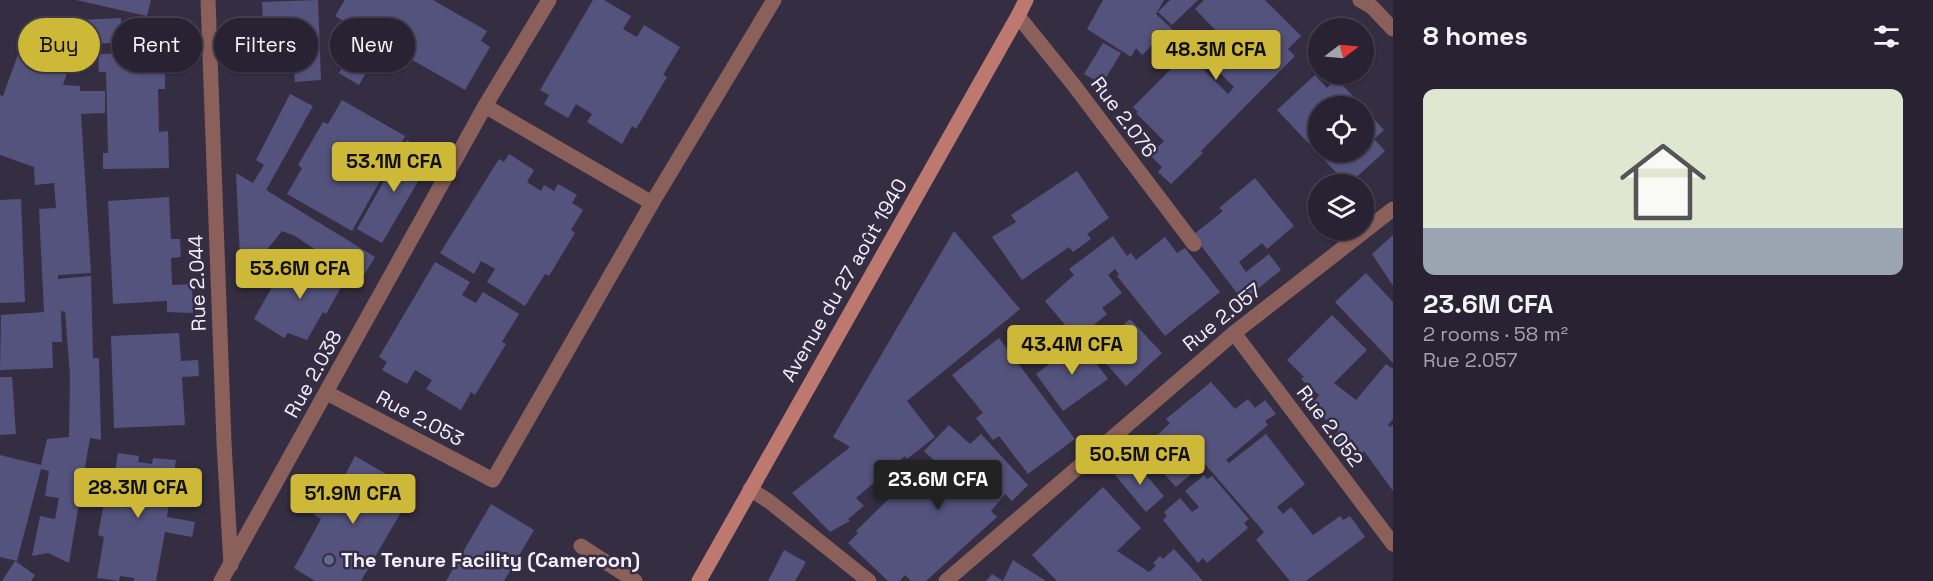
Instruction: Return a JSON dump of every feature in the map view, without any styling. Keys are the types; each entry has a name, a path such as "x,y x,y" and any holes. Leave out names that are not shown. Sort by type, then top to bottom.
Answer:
{"main road":[{"name":"Avenue du 27 août 1940","path":"699,581 1026,0"}],"street":[{"name":"Rue 2.044","path":"208,0 224,443 231,565"},
{"name":"Rue 2.038","path":"221,581 485,106 549,0"},
{"path":"485,106 652,203 774,0"},
{"path":"1360,0 1372,8 1393,29"},
{"name":"Rue 2.076","path":"1018,16 1073,84 1194,244"},
{"name":"Rue 2.053","path":"327,393 493,480 652,203"},
{"name":"Rue 2.057","path":"946,581 1234,333 1393,209"},
{"name":"Rue 2.052","path":"1234,333 1393,544"},
{"path":"750,489 770,502 869,581"},
{"path":"581,546 635,581"}],"building":[{"path":"76,0 151,0 147,16"},
{"path":"318,0 321,80 295,82 294,72 318,72 318,18 263,18 262,2"},
{"path":"345,0 433,0 487,31 481,41 490,47 465,90 415,62 415,18 339,18 335,16"},
{"path":"593,0 604,0 631,16 623,29 637,37 644,25 680,47 663,75 667,77 636,129 632,126 622,144 587,122 592,114 576,104 568,118 544,104 549,95 540,90"},
{"path":"1103,0 1164,0 1156,14 1192,48 1175,63 1155,42 1142,55 1136,48 1131,57 1087,29"},
{"path":"1170,0 1198,0 1172,25 1158,12"},
{"path":"1204,0 1265,0 1301,36 1288,49 1295,56 1171,184 1158,172 1162,167 1150,155 1164,141 1136,113 1138,112 1133,107 1187,53 1228,94 1234,87 1207,60 1226,41 1195,9"},
{"path":"112,18 112,43 100,43 100,19"},
{"path":"1103,43 1121,53 1102,84 1084,74"},
{"path":"18,54 18,72 67,72 63,85 80,86 80,91 105,91 105,113 81,114 91,273 58,275 58,279 91,276 93,358 99,358 101,440 90,438 69,563 48,553 32,556 40,516 55,519 59,498 45,496 49,471 41,469 17,561 0,557 0,455 41,465 47,439 69,437 70,376 65,312 61,311 62,342 52,342 53,368 0,370 1,315 44,312 39,209 56,208 54,183 35,185 34,167 0,155 0,95 3,96"},
{"path":"100,54 112,54 112,72 165,72 165,89 158,89 159,132 168,131 169,168 103,169 103,153 108,153 106,72 100,72"},
{"path":"340,72 366,72 359,85"},
{"path":"1308,81 1308,84 1323,84 1327,88 1331,84 1342,84 1353,96 1308,96 1308,143 1277,110"},
{"path":"290,94 313,106 266,190 375,257 361,280 295,236 282,231 256,263 240,257 236,173 253,183 264,165 256,160"},
{"path":"342,100 405,136 352,231 287,194 302,168 298,165 323,122 328,124"},
{"path":"1374,119 1384,130 1374,139"},
{"path":"1374,139 1385,151 1374,161"},
{"path":"407,140 429,153 415,175 420,178 382,243 357,229"},
{"path":"509,154 534,170 527,182 541,191 544,185 554,191 558,184 577,195 572,203 583,210 571,230 575,233 549,276 545,274 525,306 487,282 495,269 481,261 474,274 440,253 499,159 504,162"},
{"path":"1326,162 1373,162 1360,174 1338,174"},
{"path":"1077,171 1109,218 1087,234 1091,239 1073,252 1069,247 1022,280 992,237 1016,222 1011,215"},
{"path":"1255,178 1294,226 1267,249 1262,243 1239,262 1246,272 1269,254 1281,270 1243,301 1193,235 1223,211 1219,208"},
{"path":"169,197 171,239 180,239 181,257 171,258 172,285 192,284 193,313 167,312 167,301 113,304 108,201"},
{"path":"21,199 25,302 0,303 0,200"},
{"path":"954,231 1020,309 907,401 935,437 907,459 905,456 856,498 864,506 848,519 850,521 830,532 792,493 850,447 833,437"},
{"path":"1393,235 1393,286 1372,254"},
{"path":"1113,236 1127,256 1131,253 1136,260 1165,237 1177,253 1185,248 1220,292 1165,336 1117,276 1119,274 1115,269 1108,275 1122,293 1102,308 1107,314 1077,339 1045,301 1074,275 1069,269"},
{"path":"299,257 315,265 318,259 333,267 329,274 344,282 326,314 323,312 307,340 288,333 284,338 254,319 276,280 284,284"},
{"path":"435,262 470,282 462,295 476,303 483,292 519,314 502,342 506,344 475,395 471,392 461,410 426,389 432,380 415,370 407,384 382,370 387,362 379,357"},
{"path":"1366,273 1393,302 1393,363 1335,302"},
{"path":"1332,315 1367,350 1334,383 1356,400 1386,364 1393,369 1393,419 1388,425 1390,427 1393,425 1393,491 1364,451 1356,460 1333,437 1339,430 1310,407 1319,395 1301,379 1304,377 1287,360"},
{"path":"1130,319 1162,353 1126,386 1095,351"},
{"path":"179,333 181,361 198,360 199,376 182,377 185,425 114,428 111,336"},
{"path":"999,338 1075,439 1028,474 999,436 993,440 976,418 983,413 952,375"},
{"path":"1080,341 1108,379 1063,411 1036,374"},
{"path":"0,377 12,377 16,434 0,435"},
{"path":"1211,382 1235,409 1248,399 1255,408 1265,400 1276,414 1265,421 1268,425 1226,460 1229,463 1266,434 1305,484 1277,507 1283,514 1291,507 1313,535 1340,516 1343,520 1350,516 1365,537 1306,581 1290,581 1256,540 1264,532 1204,463 1176,487 1142,450 1170,423 1166,419"},
{"path":"949,425 970,444 981,434 1028,485 1012,501 1005,494 991,511 997,517 926,581 911,581 905,575 900,581 888,581 848,543 858,533 856,531 915,473 938,504 955,488 942,472 944,470 924,451"},
{"path":"118,453 139,456 138,462 152,464 153,458 176,460 167,517 195,522 192,537 165,532 156,581 134,581 134,578 120,576 119,581 97,578 104,537 98,535 106,492 111,494"},
{"path":"355,456 414,490 361,581 315,581 294,568 321,519 314,515 324,497 331,501"},
{"path":"1133,460 1164,496 1146,512 1115,475"},
{"path":"1204,475 1207,479 1212,476 1249,519 1244,523 1248,528 1207,563 1203,558 1198,563 1163,520 1167,516 1164,512 1180,498 1192,512 1199,507 1185,491"},
{"path":"1103,487 1141,528 1117,551 1149,572 1156,566 1153,563 1160,556 1163,559 1174,549 1203,581 1057,581 1032,555"},
{"path":"491,504 534,530 504,581 446,581"},
{"path":"784,550 806,562 795,581 768,581"},
{"path":"1013,560 1046,581 1003,581"},
{"path":"15,561 35,575 31,581 2,581"},
{"path":"992,574 1003,581 986,581"}],"place":[{"name":"The Tenure Facility (Cameroon)","path":"329,560"}]}
